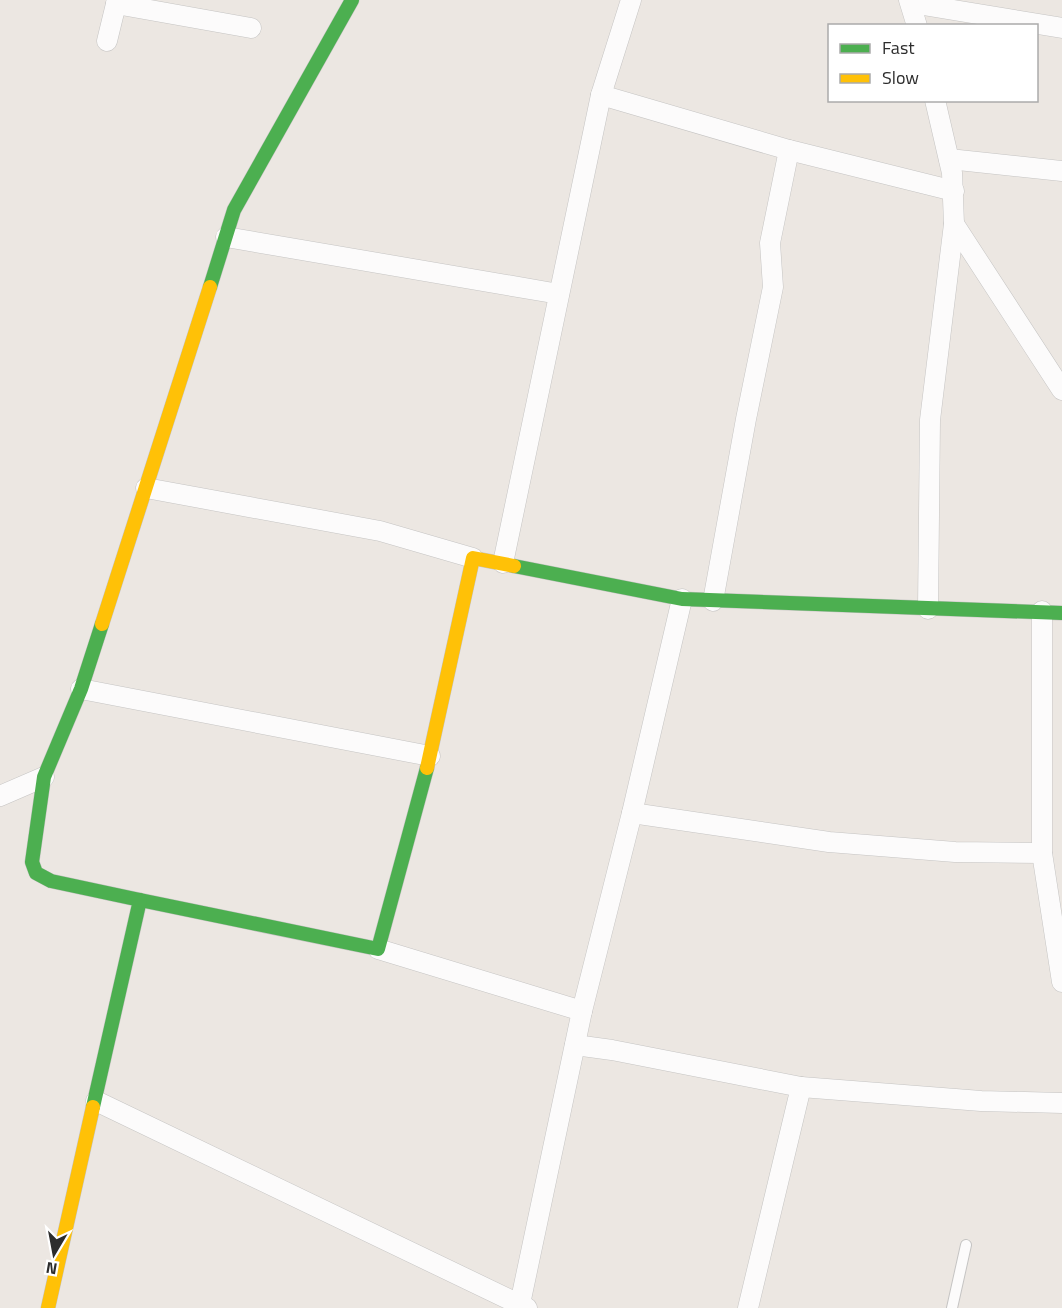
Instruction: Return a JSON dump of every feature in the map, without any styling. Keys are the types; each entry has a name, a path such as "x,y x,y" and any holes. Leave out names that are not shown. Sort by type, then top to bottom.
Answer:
{"street":[{"path":"352,0 234,210 81,689 44,777 32,862 36,873 51,881 378,949 582,1011"},
{"path":"504,563 602,95 631,0"},
{"path":"916,24 910,1 1062,28"},
{"path":"106,41 116,2 251,28"},
{"path":"602,95 789,150 954,191"},
{"path":"928,609 930,420 954,224 954,191 935,102"},
{"path":"714,601 746,419 773,287 770,243 789,150"},
{"path":"949,159 1062,171"},
{"path":"954,224 1062,390"},
{"path":"226,237 559,294"},
{"path":"146,488 380,531 473,558 682,599 1062,613"},
{"path":"378,949 430,756 473,558"},
{"path":"96,1101 524,1306 582,1011 632,813 682,599"},
{"path":"1042,611 1042,853 1062,981"},
{"path":"81,689 430,756"},
{"path":"4,792 44,777"},
{"path":"632,813 829,842 955,852 1042,853"},
{"path":"48,1308 140,900"},
{"path":"575,1045 612,1050 801,1087 981,1101 1062,1102"},
{"path":"748,1308 801,1087"}],"lane":[{"path":"952,1308 966,1245"}],"traffic: fast":[{"path":"210,287 234,210 352,0"},
{"path":"514,566 682,599 1062,613"},
{"path":"93,1107 140,900 51,881 36,873 32,862 44,777 81,689 102,624"},
{"path":"140,900 378,949 427,768"}],"traffic: slow":[{"path":"102,624 210,287"},
{"path":"427,768 473,558 514,566"},
{"path":"48,1308 93,1107"}]}
